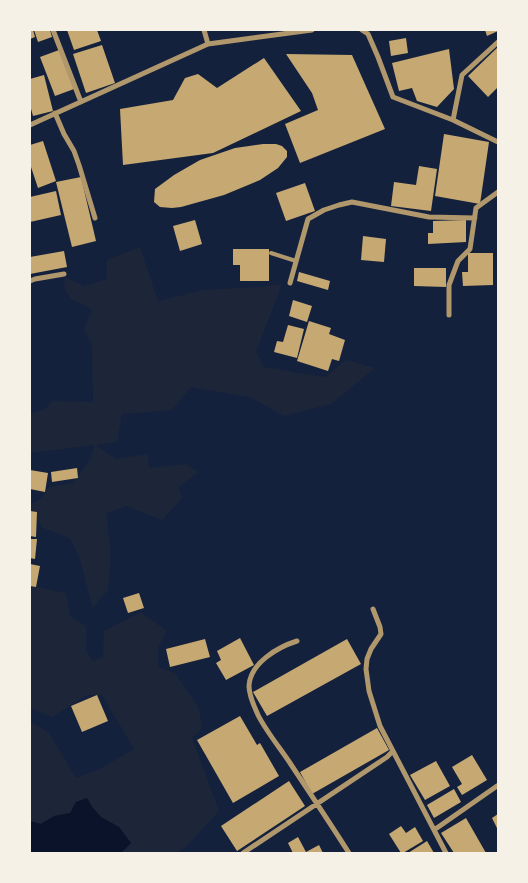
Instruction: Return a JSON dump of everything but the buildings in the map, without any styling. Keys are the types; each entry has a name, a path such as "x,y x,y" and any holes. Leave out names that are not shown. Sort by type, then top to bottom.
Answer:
{"street":[{"path":"53,30 81,102"},
{"path":"204,30 208,44"},
{"path":"30,124 208,44 312,30"},
{"path":"362,30 368,32 393,97 453,120 498,142"},
{"path":"453,120 462,75 498,42"},
{"path":"55,113 74,151 95,218"},
{"path":"449,315 449,285 458,261 470,249 476,208 498,192"},
{"path":"290,283 308,220 324,210 339,204 352,202 429,217 475,218"},
{"path":"30,281 64,274"},
{"path":"373,609 381,634 367,659 366,669 369,691 380,726 446,853"},
{"path":"297,641 285,645 260,663 252,674 249,694 259,716 349,853"},
{"path":"243,853 393,752"},
{"path":"434,830 498,786"}],"lane":[{"path":"271,253 296,261"}],"shaded area":[{"path":"140,247 158,301 203,290 282,284 256,352 264,367 325,377 346,360 375,368 331,404 284,416 250,397 191,387 172,410 122,414 117,442 96,445 116,459 148,454 149,468 186,464 198,472 179,487 182,498 162,520 127,506 106,513 110,545 108,590 93,608 80,560 70,538 43,528 30,505 40,499 49,487 74,483 90,459 95,445 30,453 30,414 45,409 52,401 93,402 92,345 84,329 92,309 71,299 64,288 65,277 84,286 107,279 107,260"},
{"path":"32,586 66,593 70,616 86,626 86,650 93,661 103,657 104,631 141,612 167,631 158,647 158,667 175,673 199,708 202,728 192,738 219,811 186,847 176,853 121,853 131,843 119,827 101,817 87,798 76,802 70,813 54,816 41,824 30,821 30,721 49,733 76,778 100,769 134,749 102,695 87,695 52,717 30,708 30,593"},
{"path":"87,798 101,817 119,827 131,843 121,853 30,853 30,821 41,824 54,816 70,813 76,802"}]}
